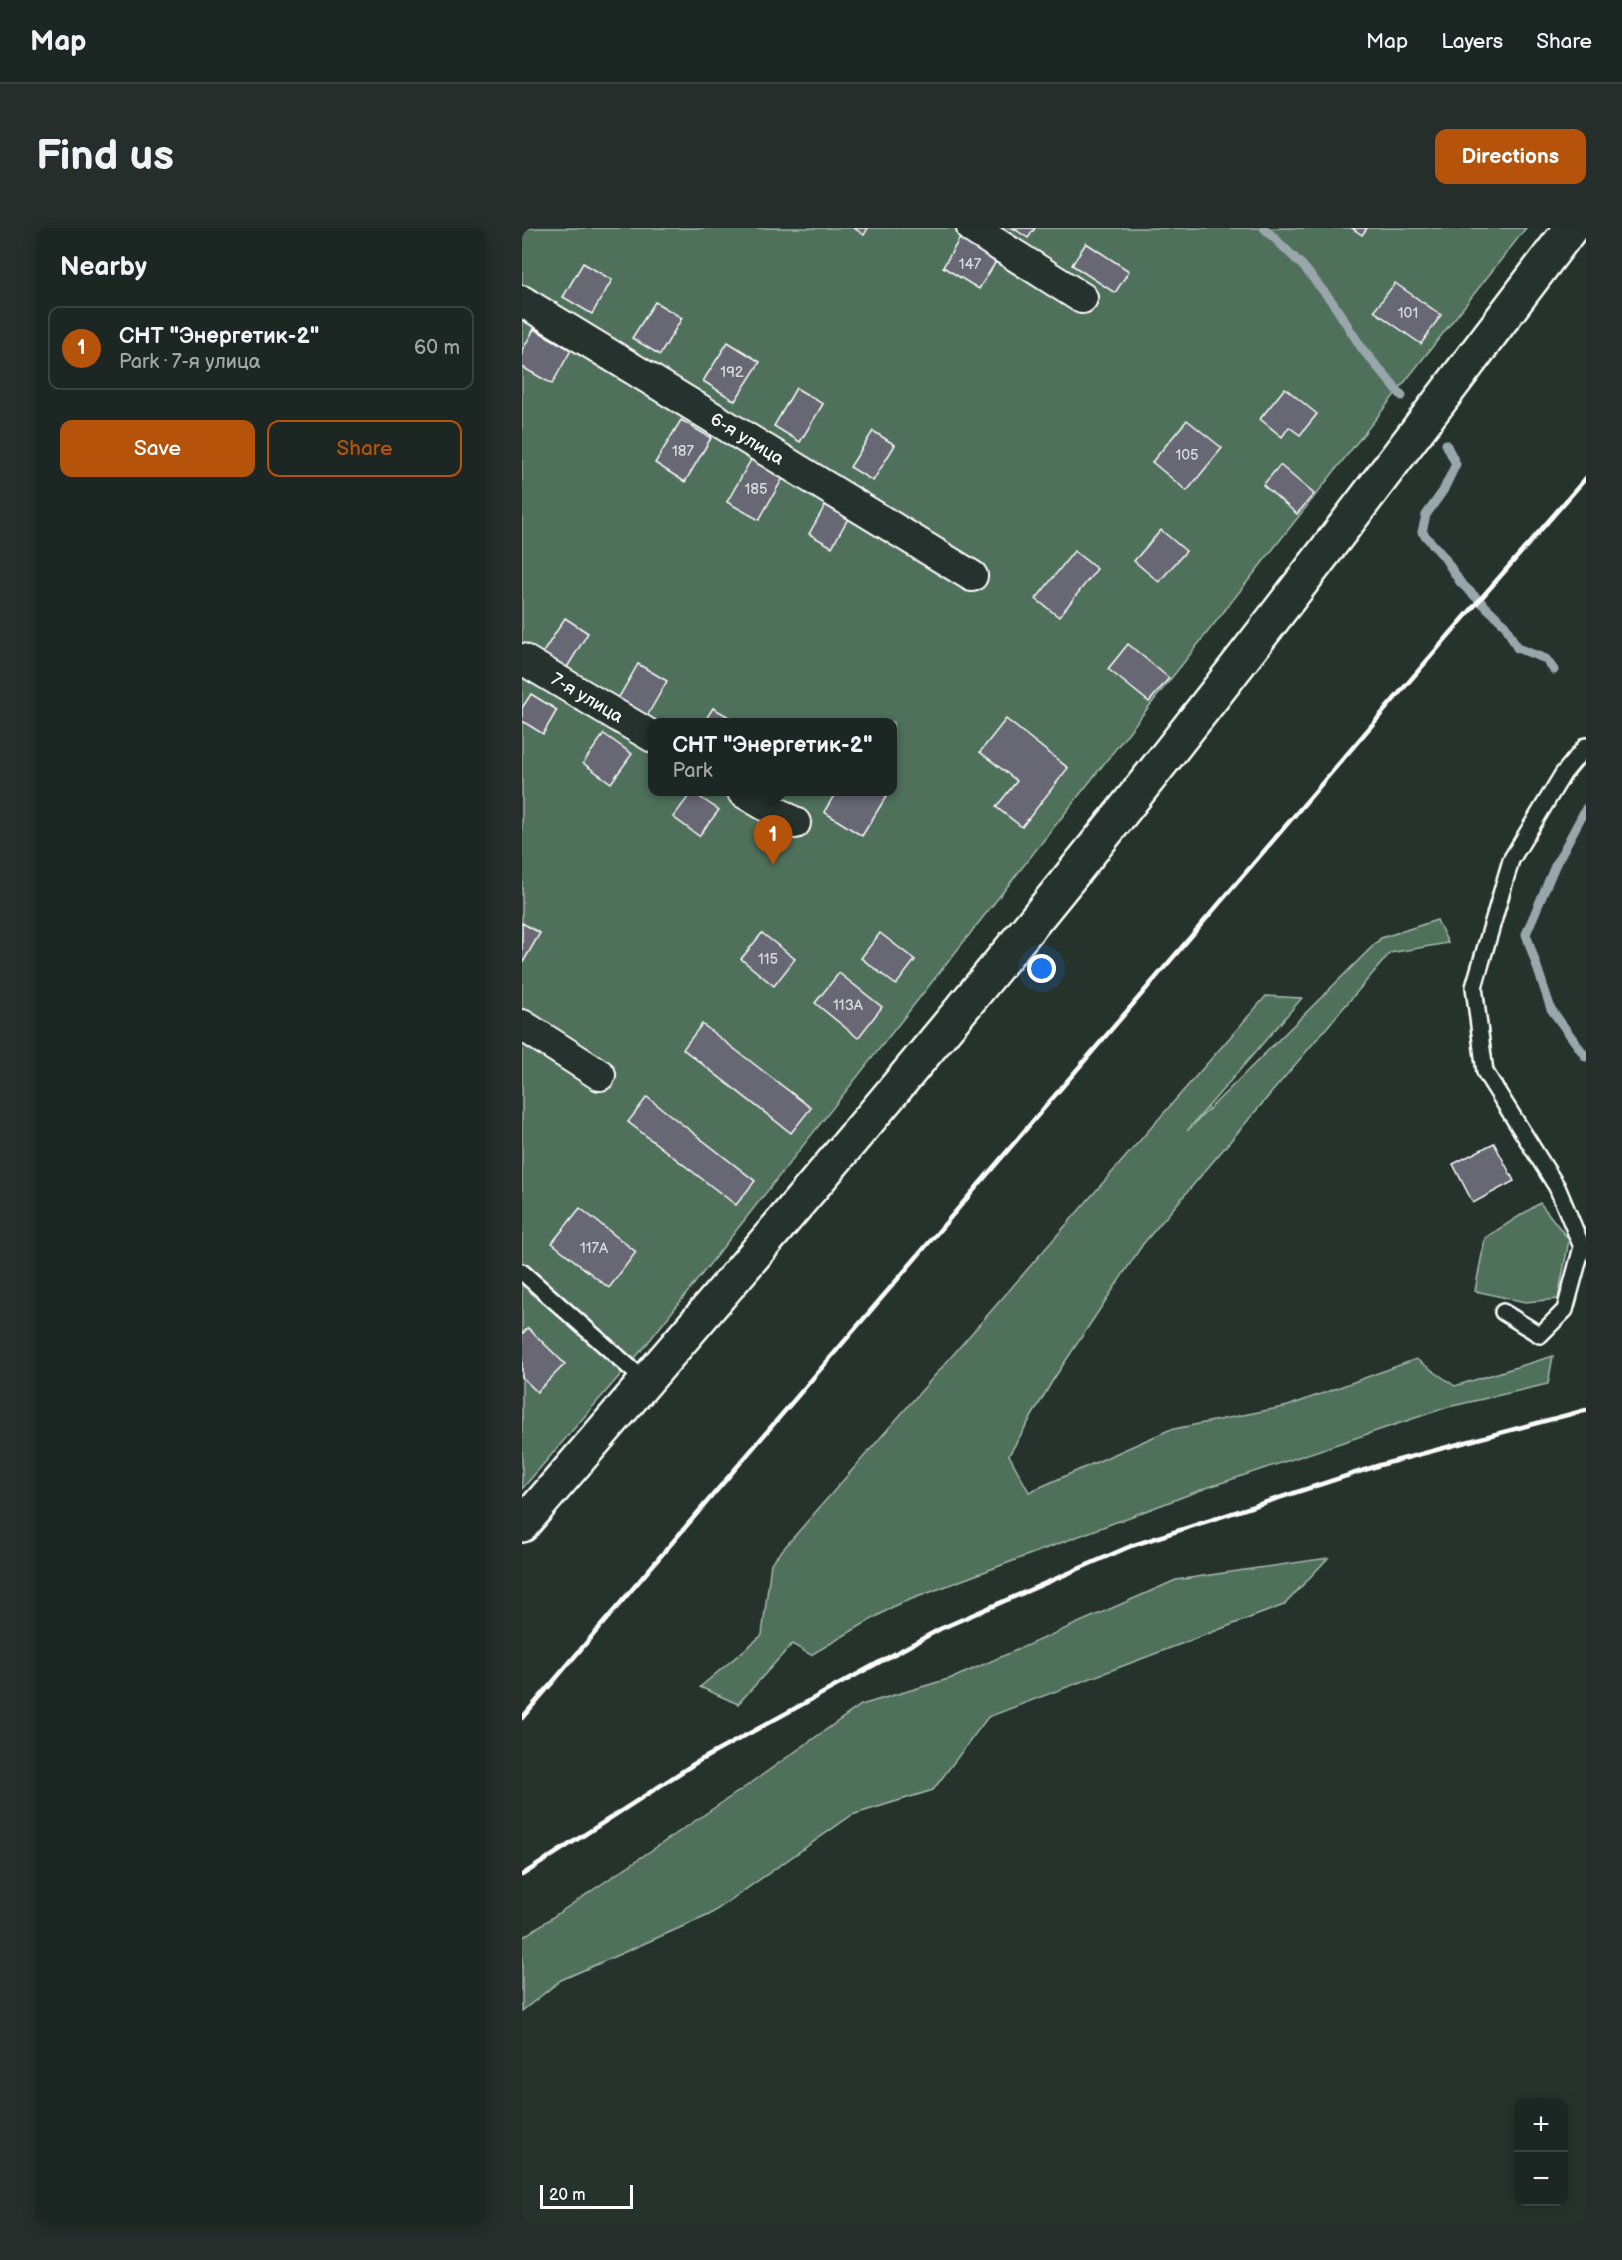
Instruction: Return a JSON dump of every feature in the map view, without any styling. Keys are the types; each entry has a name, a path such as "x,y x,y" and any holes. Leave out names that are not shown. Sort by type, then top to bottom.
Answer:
{"street":[{"path":"972,228 1082,298"},
{"path":"522,1525 754,1256 1029,927 1271,623 1571,228"},
{"name":"6-я улица","path":"522,301 972,576"},
{"name":"7-я улица","path":"522,659 648,735"},
{"path":"750,796 795,823"},
{"path":"522,1025 600,1075"}],"lane":[{"path":"1503,1312 1540,1335 1565,1310 1582,1247 1557,1187 1485,1072 1474,987 1511,860 1563,774 1586,746"},
{"path":"522,1272 645,1381"}],"green space":[{"path":"522,228 1526,228 646,1345 522,1489"},
{"path":"1437,920 1448,943 1390,953 1143,1244 1053,1380 1009,1455 1029,1492 1169,1430 1288,1406 1416,1359 1455,1386 1553,1356 1548,1384 1448,1407 1209,1487 896,1605 811,1655 792,1644 738,1704 700,1687 762,1635 771,1563 1266,996 1302,998 1187,1131 1381,938"},
{"path":"1540,1203 1569,1240 1558,1299 1525,1302 1475,1291 1485,1238"},
{"path":"1328,1558 1284,1605 988,1717 933,1790 852,1815 709,1915 561,1980 522,2011 522,1938 751,1783 861,1705 955,1677 1176,1580"}],"building":[{"path":"854,228 868,228 864,235"},
{"path":"1013,228 1035,228 1028,238"},
{"path":"1352,228 1367,228 1362,235"},
{"path":"960,238 997,260 979,289 943,267"},
{"path":"1086,243 1129,271 1115,293 1072,265"},
{"path":"583,263 612,280 592,314 563,297"},
{"path":"1395,283 1441,315 1421,344 1374,311"},
{"path":"655,302 682,318 660,355 632,338"},
{"path":"534,329 571,350 552,384 522,367 522,351"},
{"path":"728,342 760,362 735,401 703,381"},
{"path":"796,388 823,404 800,442 774,426"},
{"path":"1285,388 1317,414 1300,435 1289,427 1282,437 1260,419"},
{"path":"681,420 711,438 685,482 655,463"},
{"path":"1187,420 1222,448 1187,491 1152,462"},
{"path":"873,431 895,445 873,481 850,467"},
{"path":"752,458 784,476 759,520 727,502"},
{"path":"1280,465 1314,494 1297,514 1263,485"},
{"path":"827,502 850,515 832,547 809,534"},
{"path":"1161,530 1186,551 1159,582 1134,561"},
{"path":"1074,551 1097,569 1059,617 1036,599"},
{"path":"565,618 588,633 566,669 542,654"},
{"path":"1128,644 1169,678 1149,702 1108,669"},
{"path":"638,664 667,681 647,716 618,699"},
{"path":"531,694 557,710 543,734 522,721 522,708"},
{"path":"713,708 731,718 707,718"},
{"path":"1006,719 1068,768 1022,827 996,807 1017,781 980,752"},
{"path":"604,734 632,754 611,783 583,763"},
{"path":"689,796 698,796 719,810 699,836 673,817"},
{"path":"834,796 887,796 862,836 824,812"},
{"path":"522,923 540,933 522,964"},
{"path":"762,933 795,959 774,986 741,959"},
{"path":"880,933 915,960 896,985 861,958"},
{"path":"839,973 882,1007 858,1038 815,1003"},
{"path":"702,1024 811,1108 791,1133 683,1049"},
{"path":"647,1097 755,1181 736,1205 628,1122"},
{"path":"1494,1143 1514,1181 1473,1203 1453,1164"},
{"path":"580,1208 636,1252 609,1288 552,1243"},
{"path":"528,1328 565,1364 537,1392 522,1377 522,1334"}],"waterway":[{"path":"1264,228 1303,266 1333,303 1363,350 1402,396"},
{"path":"1446,444 1456,464 1443,491 1426,515 1422,532 1444,557 1460,582 1505,625 1517,648 1546,659 1554,670"},
{"path":"1586,808 1555,866 1526,934 1551,1009 1586,1057"}],"railway":[{"path":"522,1718 1586,478"},
{"path":"522,1875 697,1762 940,1629 1131,1546 1380,1465 1586,1410"}],"place":[{"name":"СHТ \"Энергетик-2\"","path":"773,865"}]}
